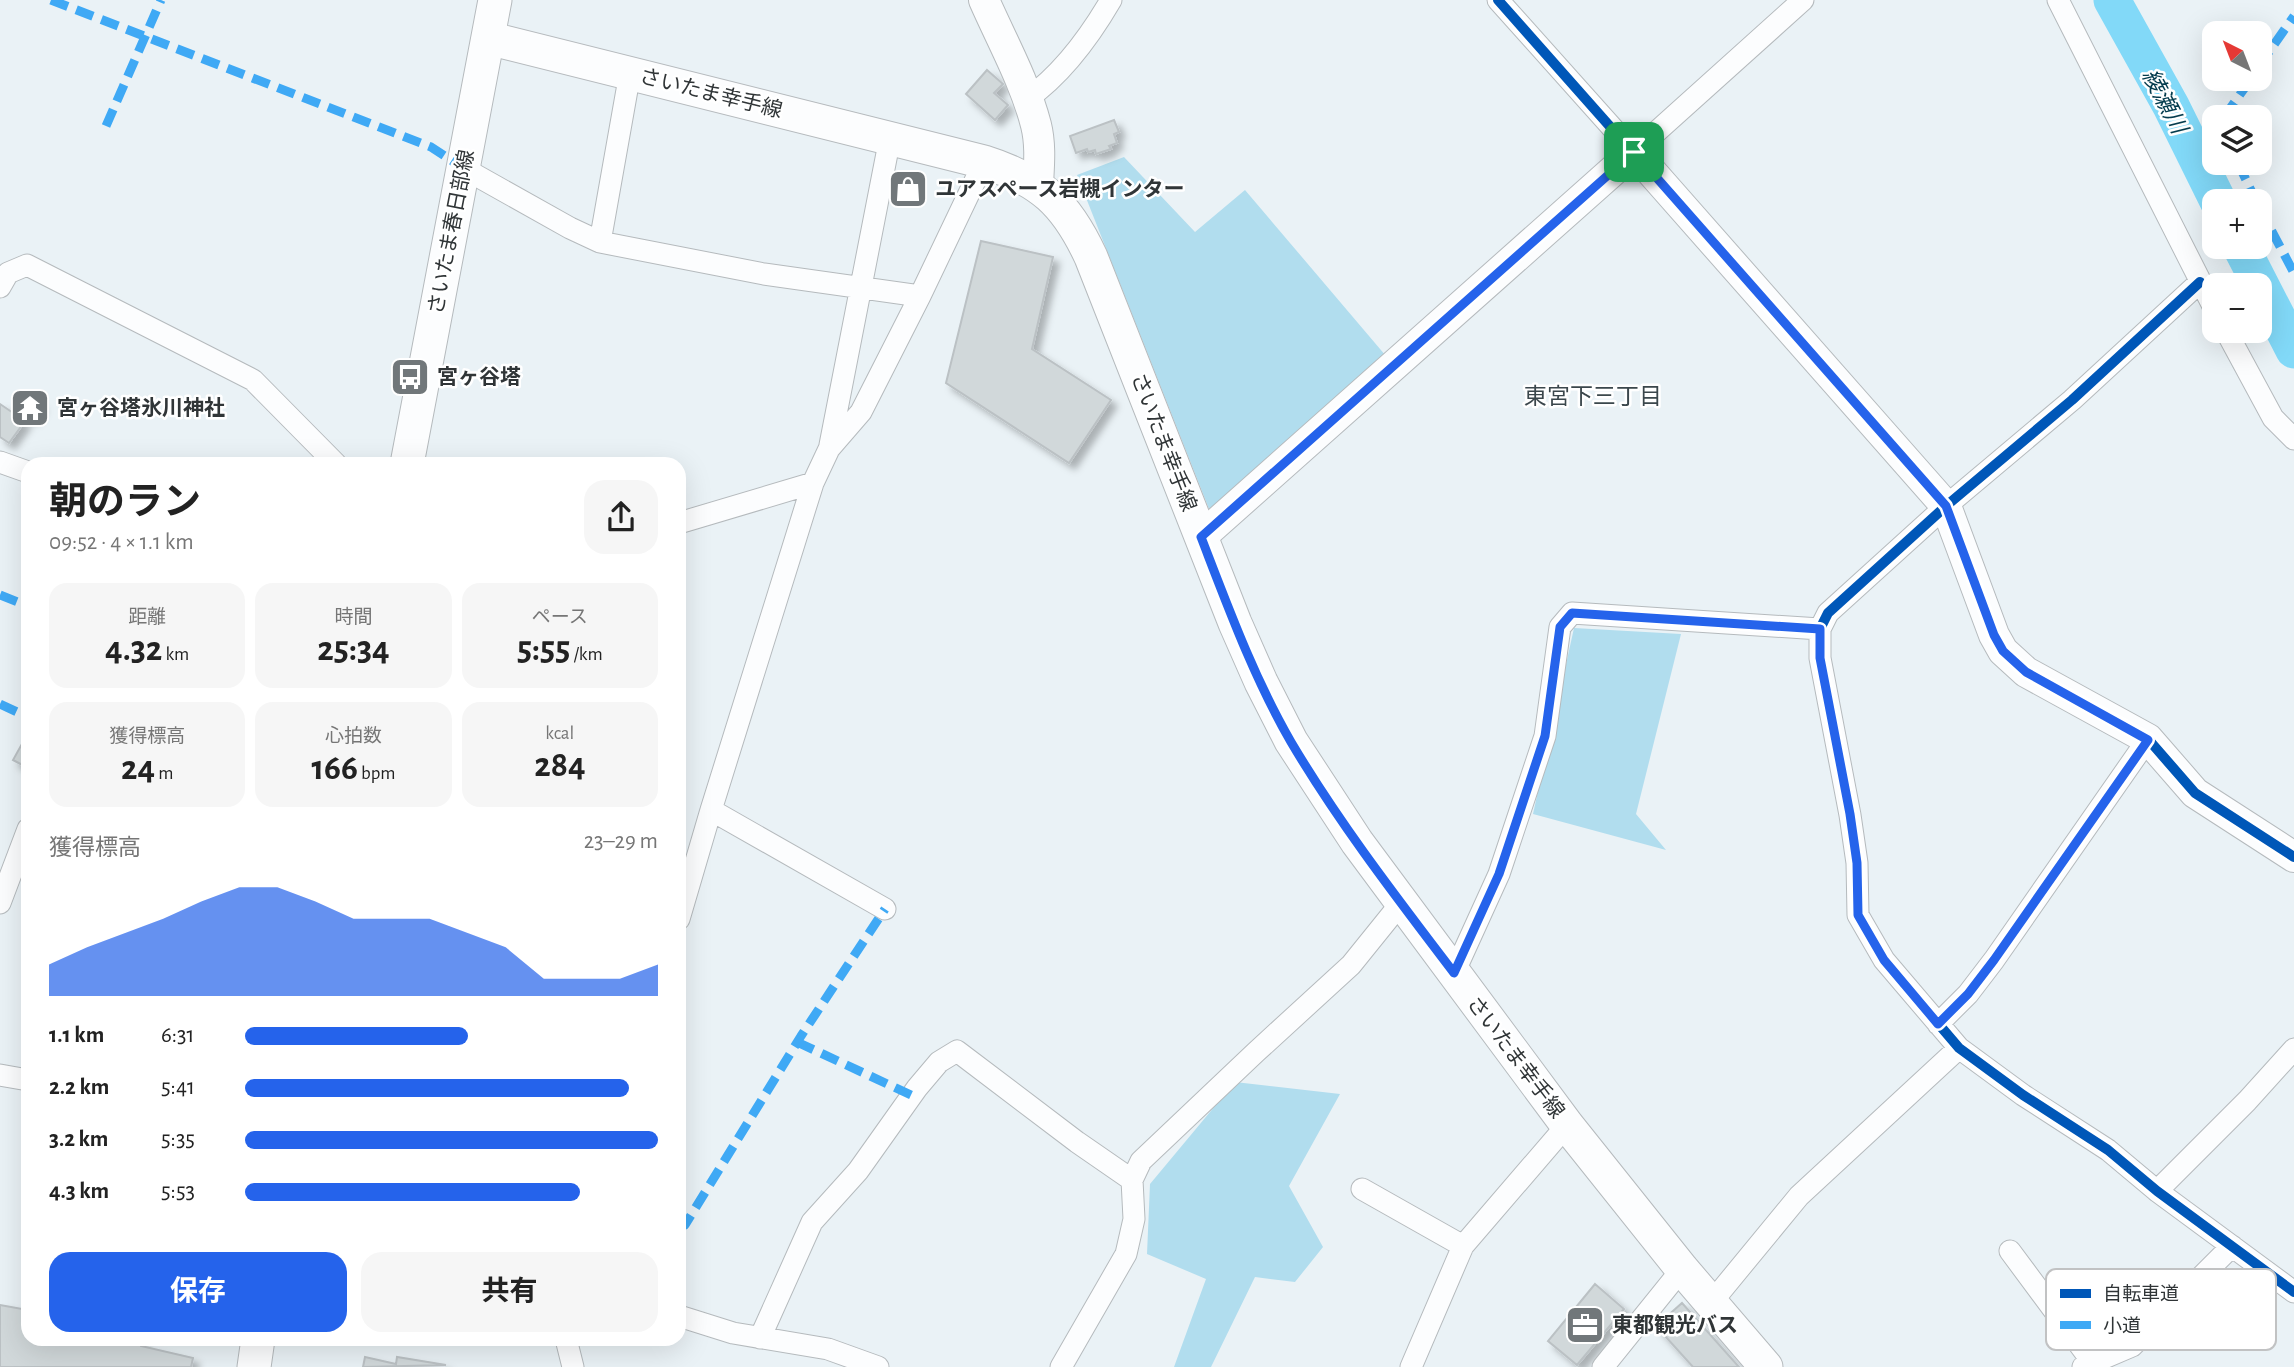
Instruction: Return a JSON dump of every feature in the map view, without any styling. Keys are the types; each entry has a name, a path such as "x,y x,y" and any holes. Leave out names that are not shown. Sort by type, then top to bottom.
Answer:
{"main road":[{"name":"さいたま春日部線","path":"408,457 495,0"},
{"name":"さいたま幸手線","path":"488,37 984,162 1019,174 1054,198 1069,216 1091,257 1235,623 1291,741 1332,806 1401,903 1567,1125 1682,1269 1766,1367"},
{"path":"254,1367 257,1346"}],"street":[{"path":"984,0 1027,99 1038,137 1038,185"},
{"path":"1027,99 1039,90 1076,50 1098,23 1111,0"},
{"path":"1498,0 1946,506 1994,635 2003,651 2026,672 2148,740 2195,793 2294,858"},
{"path":"1201,537 1803,0"},
{"path":"2058,0 2202,286"},
{"path":"600,242 630,73"},
{"path":"686,894 813,483 829,449 890,138"},
{"path":"829,449 861,412 984,162"},
{"path":"463,168 600,242 764,274 920,296"},
{"path":"0,286 8,273 27,265 254,380 329,457"},
{"path":"2200,282 2072,400 1946,506 1828,613 1820,629 1820,658 1854,839 1858,915 1884,960 1959,1048 2023,1095 2108,1150 2157,1191 2263,1269"},
{"path":"2232,343 2273,418 2294,439"},
{"path":"0,462 21,469"},
{"path":"686,521 813,483"},
{"path":"1454,973 1499,874 1545,736 1560,627 1572,613 1820,629"},
{"path":"1938,1024 1968,994 1994,960 2148,740"},
{"path":"710,810 885,909"},
{"path":"0,902 21,847"},
{"path":"1061,1367 1126,1254 1134,1219 1132,1180 1141,1161 1351,965 1401,903"},
{"path":"1711,1303 1799,1196 1959,1048"},
{"path":"2157,1191 2247,1101 2294,1049"},
{"path":"760,1338 811,1222 858,1171 916,1088 939,1062 957,1051 1132,1180"},
{"path":"0,1075 21,1079"},
{"path":"1411,1367 1463,1246 1567,1125"},
{"path":"1362,1189 1463,1246"},
{"path":"2209,1269 2232,1246"},
{"path":"2010,1251 2046,1304"},
{"path":"1603,1367 1682,1269"},
{"path":"2276,1279 2294,1292"},
{"path":"686,1318 733,1333 828,1349 878,1367"},
{"path":"568,1346 573,1367"},
{"path":"2078,1350 2088,1365 2123,1350"}],"shaded area":[{"path":"1124,157 1195,232 1245,190 1386,356 1211,514 1077,175"},
{"path":"1574,628 1681,634 1636,814 1666,850 1533,814"},
{"path":"1235,1082 1340,1094 1289,1186 1323,1247 1295,1282 1255,1277 1211,1367 1174,1367 1206,1279 1147,1254 1150,1184"}],"building":[{"path":"987,70 1003,84 994,93 1008,105 995,120 966,94"},
{"path":"1114,120 1119,132 1114,134 1117,143 1109,146 1111,149 1096,154 1095,150 1088,152 1087,149 1076,153 1070,136"},
{"path":"981,241 1053,257 1032,349 1111,400 1069,463 946,383"},
{"name":"宮ヶ谷塔氷川神社","path":"29,398 40,405 31,418 20,411"},
{"path":"0,404 25,421 9,443 0,437"},
{"path":"21,746 21,764 13,760"},
{"path":"1595,1284 1624,1309 1577,1365 1548,1341"},
{"path":"1682,1303 1739,1367 1693,1367 1656,1326"},
{"path":"0,1305 21,1309 21,1346 141,1346 193,1358 191,1367 0,1367"},
{"path":"365,1357 396,1364 397,1357 446,1365 363,1367"}],"waterway":[{"name":"綾瀬川","path":"2112,0 2171,106 2212,189"},
{"name":"綾瀬川","path":"2247,259 2294,350"}],"marked path":[{"path":"51,0 431,147 463,168"},
{"path":"106,126 161,0"},
{"path":"2272,47 2294,16"},
{"path":"2233,105 2242,91"},
{"path":"2244,175 2250,189"},
{"path":"2272,232 2294,273"},
{"path":"0,595 21,603"},
{"path":"0,704 21,714"},
{"path":"686,1223 801,1036 885,909"},
{"path":"797,1042 911,1095"}],"cycle path":[{"path":"1498,0 1946,506 1994,635 2003,651 2026,672 2148,739 2195,793 2294,857"},
{"path":"2200,282 2072,400 1946,506 1828,613 1820,629 1820,658 1850,815 1857,863 1858,915 1884,960 1959,1048 2023,1095 2108,1150 2157,1191 2263,1269"},
{"path":"2276,1279 2294,1292"}],"place":[{"name":"ユアスペース岩槻インター","path":"908,189"},
{"name":"宮ヶ谷塔","path":"410,377"},
{"name":"宮ヶ谷塔氷川神社","path":"30,408"},
{"name":"東都観光バス","path":"1585,1325"}],"district":[{"name":"東宮下三丁目","path":"1593,396"}],"route":[{"path":"1634,152 1946,506 1994,635 2003,651 2026,672 2148,740 1994,960 1968,994 1938,1024 1884,960 1858,915 1857,863 1820,658 1820,629 1572,613 1560,627 1545,736 1499,874 1454,973 1357,842 1291,741 1261,682 1201,537 1634,152"}]}
